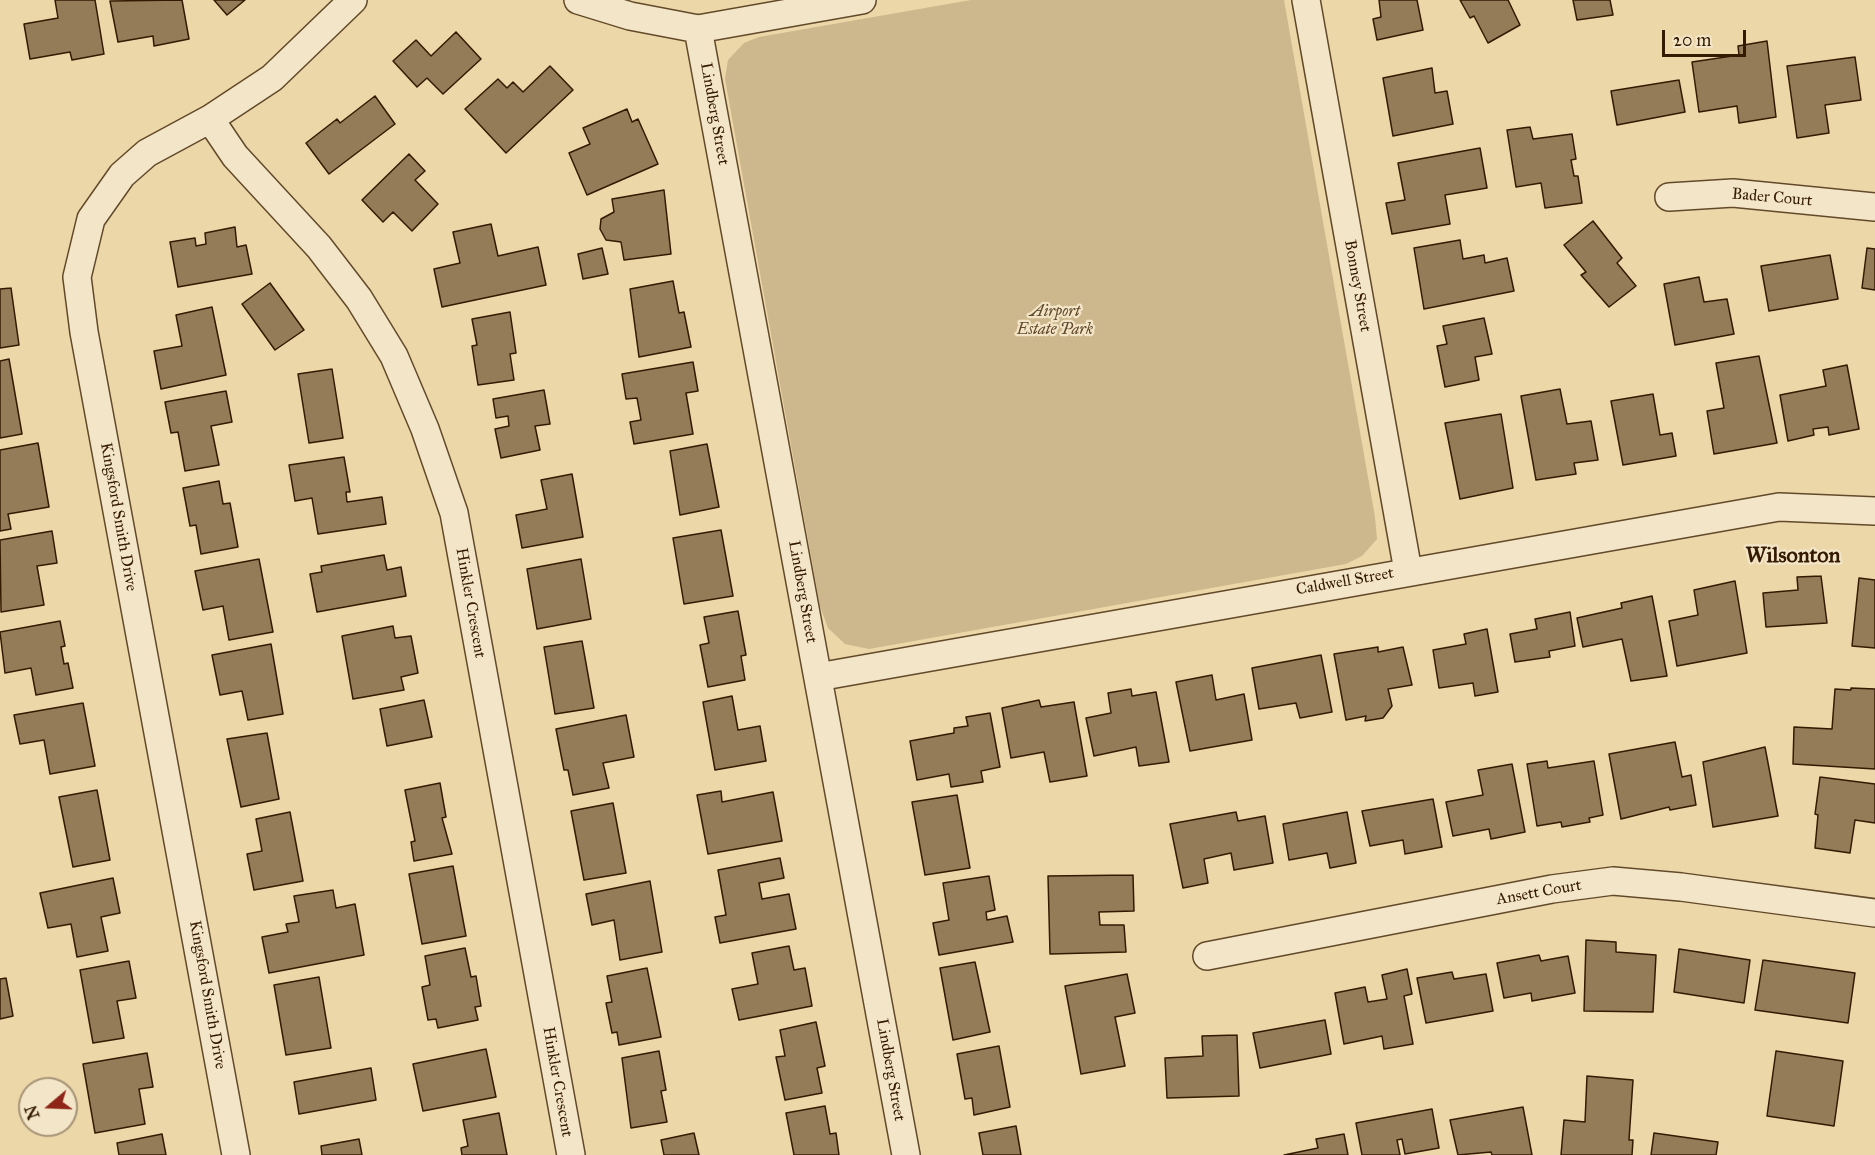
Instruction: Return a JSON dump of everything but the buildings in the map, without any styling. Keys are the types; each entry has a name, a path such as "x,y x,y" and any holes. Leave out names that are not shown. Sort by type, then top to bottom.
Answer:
{"street":[{"name":"Kingsford Smith Drive","path":"236,1155 76,277 91,219 122,176 147,153 210,119 272,78 353,0"},
{"path":"578,0 630,16 698,29 862,0"},
{"name":"Bonney Street","path":"1306,0 1408,571"},
{"name":"Lindberg Street","path":"698,29 906,1155"},
{"name":"Hinkler Crescent","path":"210,119 235,156 319,247 359,298 394,356 425,429 454,513 570,1155"},
{"name":"Bader Court","path":"1669,197 1733,193 1875,207"},
{"name":"Caldwell Street","path":"818,677 1779,507 1875,511"},
{"name":"Ansett Court","path":"1207,956 1552,889 1613,881 1681,887 1875,913"}],"green space":[{"name":"Airport Estate Park","path":"971,0 1284,0 1375,517 1377,539 1362,556 1346,564 869,649 845,644 828,628 820,606 725,79 728,60 744,43 759,37"}],"district":[{"name":"Wilsonton","path":"1793,557"}]}
